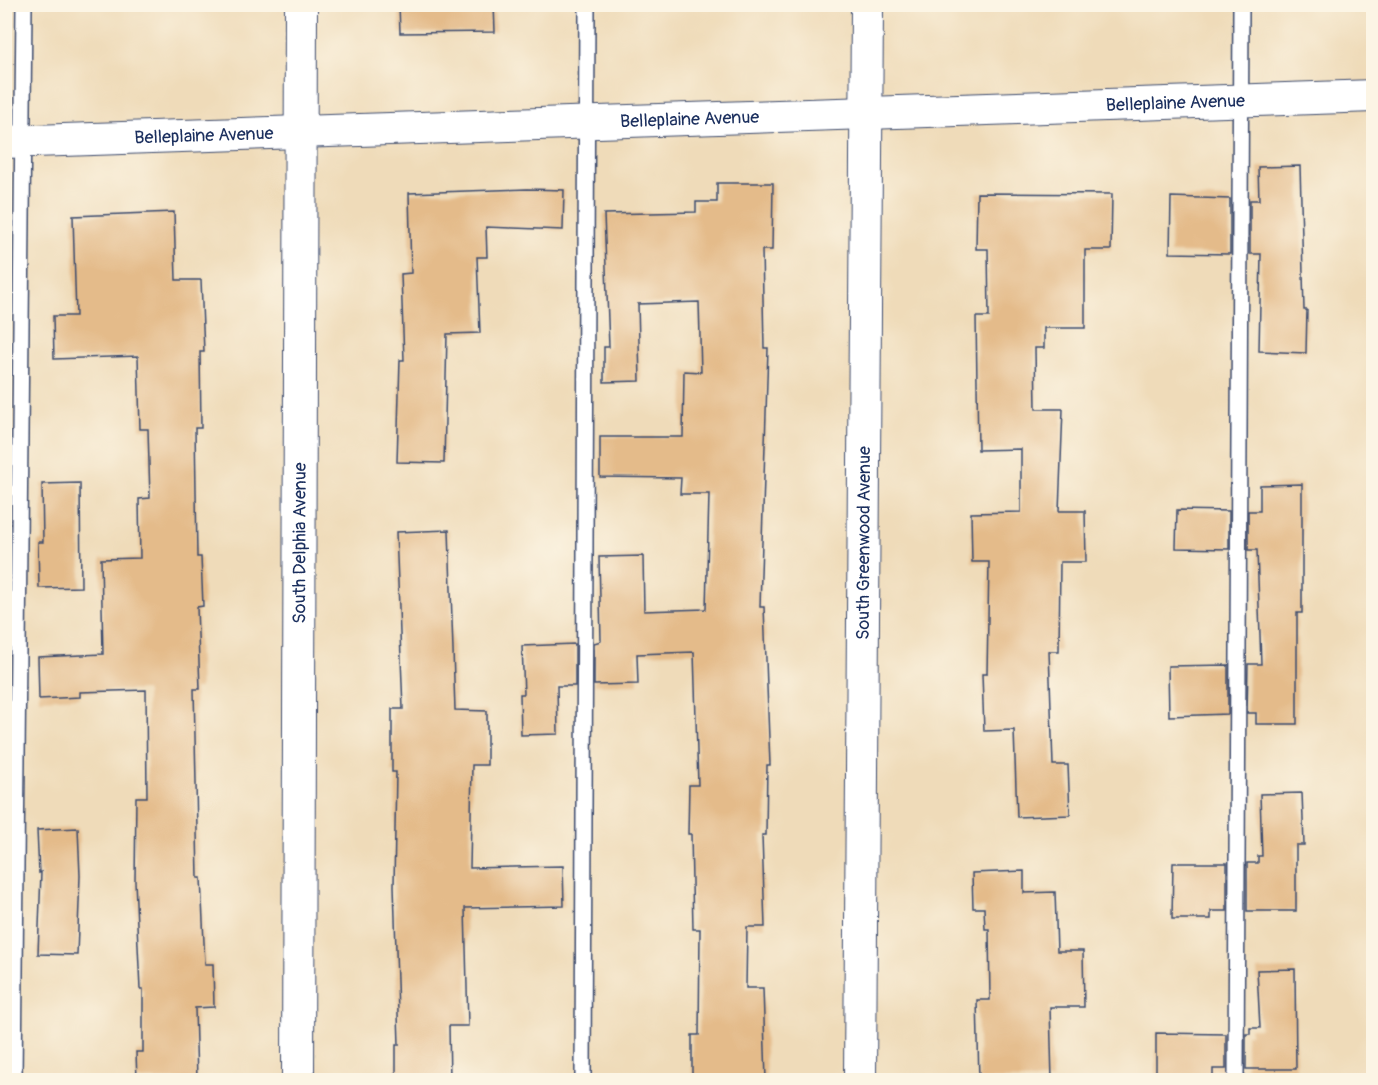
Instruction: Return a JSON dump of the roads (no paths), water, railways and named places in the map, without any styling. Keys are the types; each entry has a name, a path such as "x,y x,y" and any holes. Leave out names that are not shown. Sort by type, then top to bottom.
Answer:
{"street":[{"name":"South Delphia Avenue","path":"298,1080 301,4"},
{"name":"South Greenwood Avenue","path":"860,1080 867,4"},
{"name":"Belleplaine Avenue","path":"14,142 1374,96"}],"lane":[{"path":"14,1080 14,142 24,4"},
{"path":"583,1080 587,4"},
{"path":"1236,1080 1241,4"}]}
